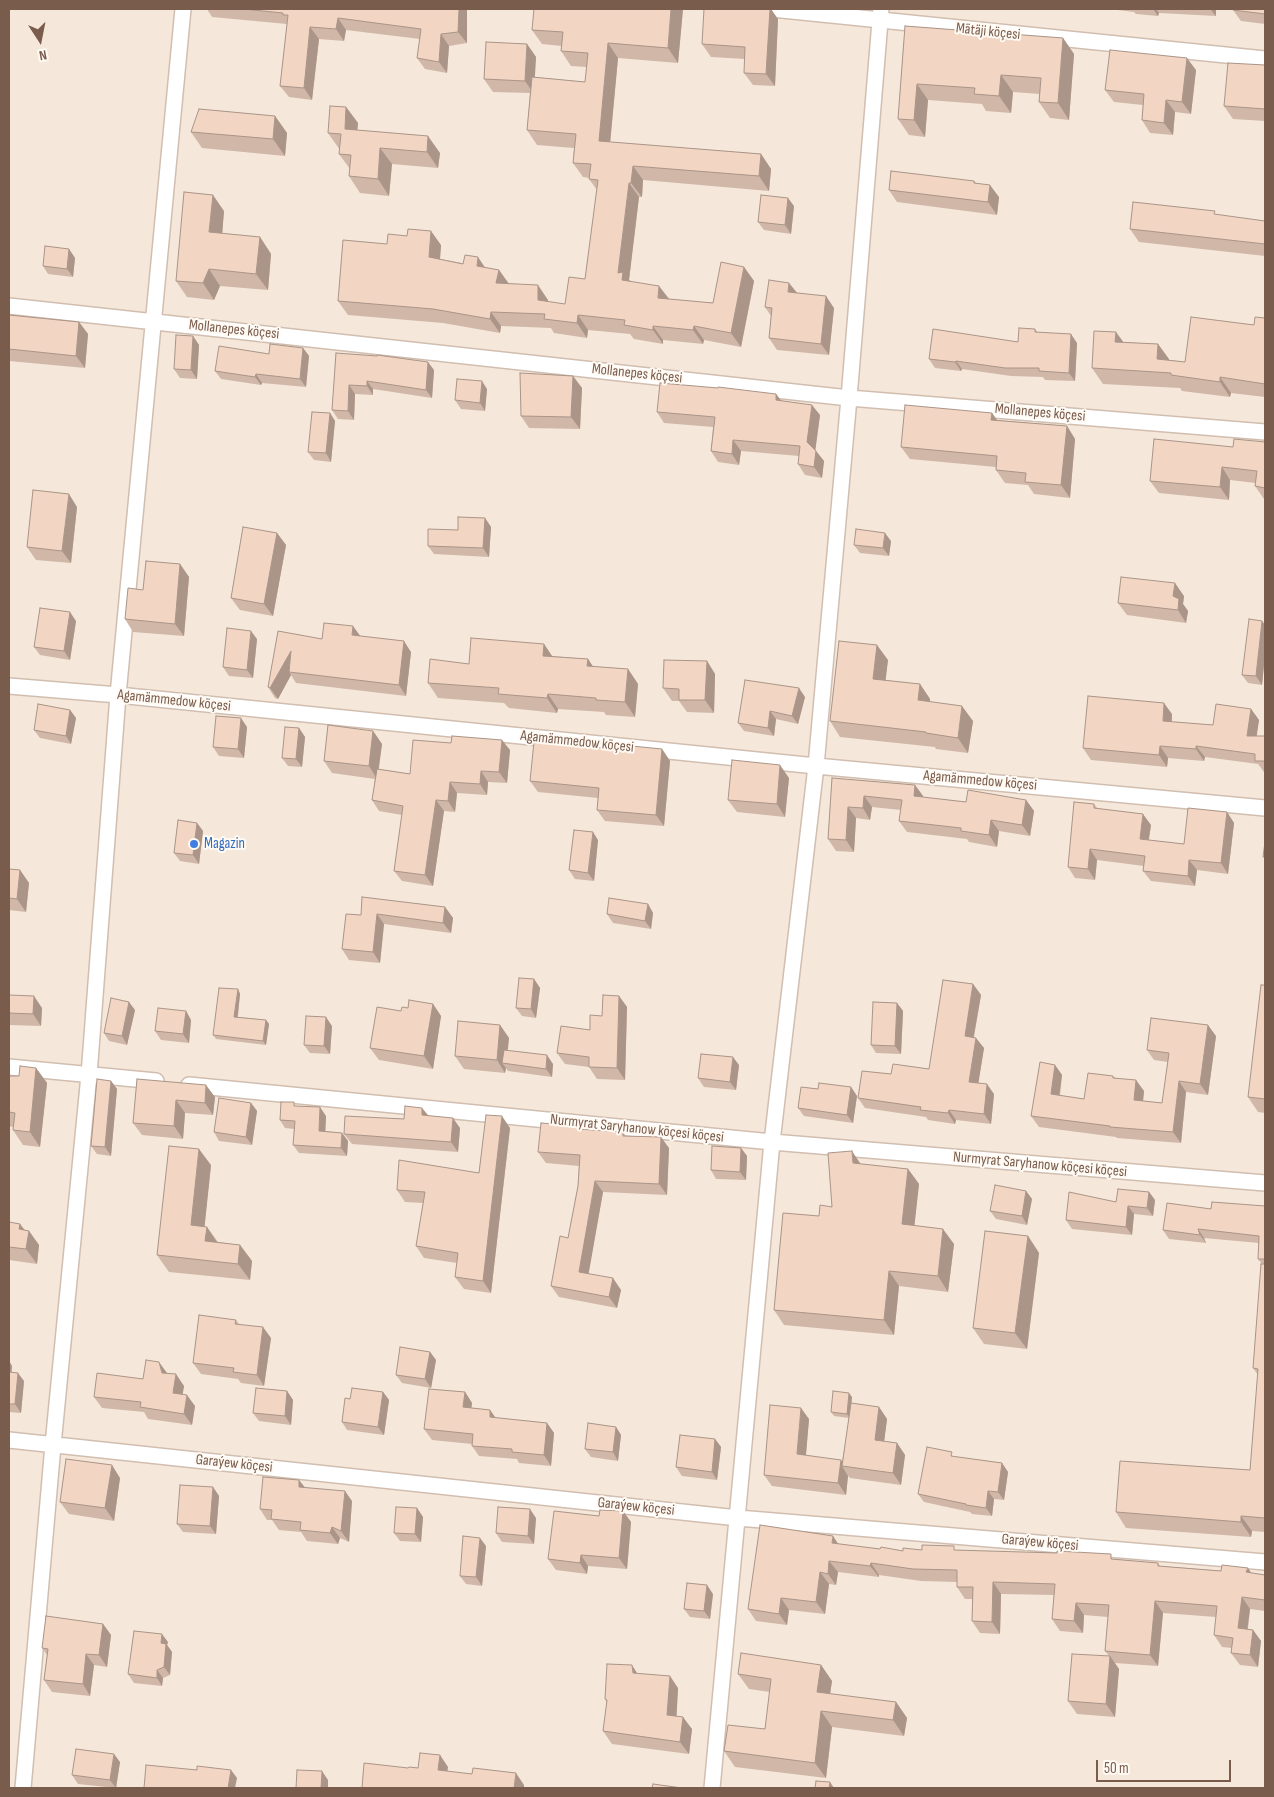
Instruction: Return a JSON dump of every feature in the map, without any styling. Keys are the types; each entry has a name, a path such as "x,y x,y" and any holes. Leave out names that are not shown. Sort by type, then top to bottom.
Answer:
{"street":[{"path":"23,1788 53,1445 89,1075 118,695 183,9"},
{"name":"Mätäji köçesi","path":"772,9 881,15 1265,59"},
{"path":"712,1788 772,1142 816,766 881,15"},
{"name":"Mollanepes köçesi","path":"9,306 849,398 1265,432"},
{"name":"Agamämmedow köçesi","path":"9,686 118,695 816,766 1265,808"},
{"name":"Nurmyrat Saryhanow köçesi köçesi","path":"9,1067 772,1142 1265,1183"},
{"name":"Garaýew köçesi","path":"9,1440 738,1518 1265,1562"}],"shaded area":[{"path":"9,9 1265,9 1265,1788 9,1788"}],"building":[{"path":"243,9 459,9 458,32 441,34 439,62 417,58 421,29 338,18 336,29 310,27 304,88 280,86 288,15"},
{"path":"534,9 671,9 668,48 608,43 599,141 761,154 759,176 633,166 631,183 629,183 618,273 623,272 622,280 659,286 658,298 713,303 721,262 744,267 731,333 694,326 693,330 653,326 653,330 624,325 625,320 578,315 577,323 544,319 545,314 491,312 490,319 433,309 338,301 343,240 387,244 388,234 407,236 408,229 431,231 429,257 463,264 465,255 478,257 477,266 499,270 496,283 538,285 538,300 565,304 569,277 585,279 598,180 589,179 591,164 573,163 576,134 527,130 532,77 585,82 588,53 561,51 563,32 532,30"},
{"path":"704,9 770,9 766,74 744,73 745,47 702,44"},
{"path":"1265,9 1265,14 1233,10"},
{"path":"905,26 1063,38 1058,103 1039,102 1041,78 1001,75 999,96 974,94 975,88 917,84 914,120 898,119"},
{"path":"486,42 527,44 525,81 484,79"},
{"path":"1110,50 1187,58 1182,102 1166,100 1164,123 1142,120 1144,94 1105,90"},
{"path":"1228,63 1265,65 1265,109 1224,106"},
{"path":"330,106 346,107 345,129 428,136 427,152 380,148 378,179 349,176 351,155 339,154 341,134 328,133"},
{"path":"199,109 275,116 273,139 191,132"},
{"path":"891,171 974,181 974,183 990,185 988,202 889,190"},
{"path":"184,192 213,195 209,232 260,237 256,274 209,269 203,283 176,281"},
{"path":"761,195 788,198 785,225 758,222"},
{"path":"1133,202 1215,211 1214,214 1265,221 1265,244 1130,229"},
{"path":"45,246 69,249 67,269 43,266"},
{"path":"769,280 789,283 788,292 826,296 821,344 769,338 772,308 765,307"},
{"path":"9,315 79,322 76,356 9,349"},
{"path":"1191,317 1254,325 1255,317 1265,318 1265,384 1220,377 1220,382 1171,375 1171,373 1092,368 1094,331 1116,332 1115,342 1158,344 1157,359 1185,362"},
{"path":"1019,328 1035,329 1035,332 1071,334 1069,373 1039,371 1039,368 1005,368 929,359 933,329 1018,342"},
{"path":"176,335 193,336 191,370 174,369"},
{"path":"270,344 303,348 300,379 256,374 255,377 215,371 219,346 269,354"},
{"path":"336,353 377,355 428,362 426,390 367,381 367,386 349,385 348,411 332,410"},
{"path":"520,373 573,376 571,417 521,416"},
{"path":"457,379 482,381 480,403 455,400"},
{"path":"660,383 776,394 776,400 812,405 807,442 816,451 814,467 798,464 800,446 733,440 732,454 711,451 715,417 657,412"},
{"path":"905,405 992,413 991,420 1067,426 1061,485 1025,482 1026,473 996,470 997,456 901,447"},
{"path":"312,412 330,413 326,453 308,452"},
{"path":"1154,439 1233,447 1234,439 1265,442 1265,488 1255,486 1257,471 1222,467 1220,487 1150,481"},
{"path":"33,490 69,494 62,551 27,547"},
{"path":"458,517 485,518 483,548 428,546 428,529 458,530"},
{"path":"243,527 277,533 264,604 231,598"},
{"path":"856,529 885,533 883,548 854,545"},
{"path":"146,561 180,564 175,624 125,619 128,588 143,590"},
{"path":"1121,577 1175,583 1173,596 1179,599 1178,610 1118,603"},
{"path":"40,608 70,612 64,651 34,647"},
{"path":"1249,619 1262,621 1256,676 1242,675"},
{"path":"324,623 353,626 352,635 404,641 399,685 289,672 291,651 270,688 268,687 278,631 322,639"},
{"path":"227,628 251,631 247,670 223,667"},
{"path":"471,638 544,644 543,656 588,659 587,666 628,669 625,702 548,694 547,698 498,694 499,688 428,683 430,659 469,664"},
{"path":"839,641 877,645 873,679 920,684 918,700 962,706 958,738 926,732 830,721"},
{"path":"664,660 707,661 705,700 679,700 679,689 663,688"},
{"path":"745,680 799,688 792,716 770,711 768,728 738,723"},
{"path":"1088,696 1164,703 1163,721 1213,725 1216,704 1251,709 1247,736 1265,736 1265,761 1255,761 1255,754 1196,746 1196,749 1160,746 1159,755 1083,748"},
{"path":"38,704 70,710 66,736 34,730"},
{"path":"216,716 241,718 238,749 213,747"},
{"path":"328,725 373,731 369,766 324,761"},
{"path":"285,727 299,728 296,759 282,758"},
{"path":"452,736 502,740 499,772 481,771 480,784 450,782 448,801 436,800 425,875 394,871 403,806 372,800 377,769 410,774 413,740 451,743"},
{"path":"534,742 603,748 619,748 621,745 662,749 656,815 597,810 599,788 530,781"},
{"path":"732,760 780,765 777,804 728,800"},
{"path":"832,778 915,785 914,796 966,802 968,790 1026,800 1022,825 991,820 989,835 961,831 961,828 899,821 902,800 864,796 863,808 848,807 846,840 828,839"},
{"path":"1074,802 1094,804 1094,808 1143,814 1140,839 1184,844 1188,808 1227,812 1221,863 1189,860 1188,876 1143,871 1145,856 1090,849 1088,869 1068,867"},
{"path":"178,820 197,823 193,855 174,853"},
{"path":"574,830 593,832 588,873 569,870"},
{"path":"9,869 20,870 17,899 9,898"},
{"path":"362,897 445,907 443,923 377,914 373,952 342,949 346,914 361,915"},
{"path":"609,898 648,904 645,921 607,914"},
{"path":"519,978 534,979 531,1009 516,1008"},
{"path":"943,980 973,984 965,1036 976,1038 969,1082 987,1084 984,1114 949,1110 948,1113 920,1110 921,1107 858,1098 862,1071 891,1074 893,1064 929,1069"},
{"path":"1261,985 1265,985 1265,1099 1248,1097"},
{"path":"219,988 238,989 234,1017 266,1020 263,1041 213,1035"},
{"path":"9,995 34,996 33,1014 9,1013"},
{"path":"603,995 619,996 617,1068 589,1067 589,1057 557,1053 561,1026 590,1030 590,1015 602,1016"},
{"path":"111,998 129,1002 122,1036 104,1033"},
{"path":"409,1000 433,1004 424,1056 370,1048 377,1007 401,1011 402,1007 408,1008"},
{"path":"873,1002 897,1003 895,1046 871,1045"},
{"path":"158,1008 186,1011 183,1034 155,1031"},
{"path":"306,1016 326,1017 324,1046 304,1045"},
{"path":"1151,1018 1208,1025 1200,1084 1179,1081 1173,1132 1110,1127 1031,1116 1040,1062 1055,1065 1051,1094 1084,1099 1088,1073 1136,1080 1134,1100 1162,1103 1169,1053 1147,1050"},
{"path":"458,1021 500,1025 497,1060 455,1056"},
{"path":"504,1050 547,1055 546,1069 502,1063"},
{"path":"701,1054 733,1057 730,1082 698,1078"},
{"path":"20,1066 36,1068 30,1132 13,1130 15,1113 9,1112 9,1076 19,1076"},
{"path":"97,1079 111,1081 105,1147 91,1146"},
{"path":"137,1079 206,1085 205,1103 176,1100 174,1126 133,1123"},
{"path":"819,1083 851,1087 847,1115 798,1108 801,1087 818,1089"},
{"path":"219,1098 251,1103 246,1137 214,1132"},
{"path":"281,1102 294,1102 294,1106 320,1107 319,1131 342,1133 341,1148 293,1145 295,1121 280,1120"},
{"path":"405,1106 422,1108 422,1115 453,1118 451,1142 344,1134 345,1116 404,1119"},
{"path":"486,1115 502,1116 483,1281 455,1277 458,1253 416,1246 425,1192 397,1190 399,1160 479,1173"},
{"path":"541,1123 579,1126 579,1129 623,1132 623,1136 661,1137 659,1184 595,1181 579,1272 613,1278 609,1297 551,1286 560,1236 568,1238 578,1186 580,1155 538,1152"},
{"path":"169,1146 199,1149 191,1225 207,1227 205,1241 240,1245 238,1264 157,1255"},
{"path":"712,1146 741,1148 740,1172 711,1170"},
{"path":"852,1151 853,1163 908,1169 902,1224 943,1229 938,1276 889,1271 884,1320 774,1310 783,1213 819,1216 820,1205 832,1207 828,1153"},
{"path":"995,1185 1026,1191 1022,1216 990,1211"},
{"path":"1118,1189 1149,1192 1147,1208 1128,1206 1126,1227 1066,1220 1069,1192 1116,1202"},
{"path":"1212,1202 1265,1206 1265,1259 1258,1259 1259,1236 1198,1229 1200,1235 1163,1230 1167,1203 1211,1209"},
{"path":"9,1222 20,1224 19,1229 29,1231 26,1249 9,1247"},
{"path":"985,1231 1028,1236 1015,1333 973,1328"},
{"path":"1261,1264 1265,1264 1265,1518 1241,1516 1241,1522 1116,1512 1120,1461 1250,1470 1258,1369 1253,1368"},
{"path":"199,1315 236,1320 235,1324 263,1327 257,1375 233,1372 234,1368 193,1363"},
{"path":"400,1347 430,1352 425,1379 396,1375"},
{"path":"146,1360 159,1362 162,1373 176,1374 173,1393 187,1395 184,1414 140,1407 141,1402 94,1397 97,1373 143,1379"},
{"path":"9,1372 18,1373 15,1404 9,1404"},
{"path":"256,1388 287,1391 285,1416 253,1413"},
{"path":"352,1388 383,1392 378,1427 342,1422 345,1398 350,1399"},
{"path":"429,1389 465,1392 463,1407 490,1410 490,1417 547,1423 544,1455 512,1452 512,1449 472,1446 473,1434 424,1429"},
{"path":"833,1391 849,1393 847,1414 831,1412"},
{"path":"851,1403 879,1407 875,1440 897,1443 893,1473 842,1466"},
{"path":"770,1405 801,1408 797,1454 841,1460 838,1483 764,1475"},
{"path":"588,1423 616,1427 613,1452 585,1449"},
{"path":"680,1435 715,1439 712,1472 676,1467"},
{"path":"927,1447 952,1452 951,1456 1002,1463 998,1492 988,1491 986,1508 918,1494"},
{"path":"66,1459 112,1465 105,1508 60,1502"},
{"path":"263,1477 299,1480 299,1487 345,1491 341,1531 332,1527 330,1533 300,1530 301,1522 271,1519 272,1510 260,1509"},
{"path":"180,1485 213,1487 210,1526 177,1524"},
{"path":"396,1507 417,1508 415,1534 394,1533"},
{"path":"498,1507 530,1509 528,1536 496,1533"},
{"path":"600,1510 623,1511 619,1558 581,1555 580,1563 548,1559 554,1511 599,1516"},
{"path":"760,1525 833,1536 832,1543 880,1549 881,1547 903,1551 903,1548 922,1550 922,1545 954,1546 954,1550 1057,1553 1057,1551 1111,1554 1111,1559 1158,1563 1158,1566 1221,1571 1222,1565 1248,1568 1246,1572 1265,1575 1265,1600 1242,1597 1238,1628 1253,1630 1250,1655 1231,1653 1233,1638 1214,1635 1217,1606 1155,1601 1150,1655 1105,1651 1109,1605 1076,1603 1074,1621 1052,1619 1055,1584 993,1582 992,1622 972,1621 973,1587 957,1587 957,1570 913,1569 871,1563 870,1566 829,1561 828,1574 820,1572 816,1602 781,1598 779,1614 748,1609"},
{"path":"463,1536 480,1538 476,1577 460,1576"},
{"path":"687,1583 707,1585 704,1611 684,1609"},
{"path":"46,1616 103,1624 99,1655 86,1654 83,1684 44,1680 48,1649 42,1648"},
{"path":"134,1631 162,1634 161,1643 166,1644 164,1667 157,1670 157,1678 128,1674"},
{"path":"741,1653 821,1665 817,1692 896,1702 893,1720 821,1711 815,1763 724,1751 728,1725 765,1729 771,1679 738,1674"},
{"path":"1072,1654 1110,1656 1106,1704 1068,1701"},
{"path":"607,1664 632,1665 633,1673 670,1676 667,1715 683,1717 680,1742 603,1731 607,1700 605,1699"},
{"path":"76,1749 114,1754 110,1780 72,1775"},
{"path":"420,1753 440,1755 438,1770 472,1774 473,1768 516,1773 514,1788 362,1788 364,1763 418,1768"},
{"path":"146,1765 197,1770 197,1766 231,1770 228,1788 144,1788"},
{"path":"297,1770 322,1771 321,1788 296,1788"},
{"path":"816,1781 830,1782 829,1788 815,1788"},
{"path":"653,1784 682,1788 652,1788"}],"place":[{"name":"Magazin","path":"194,844"}]}
